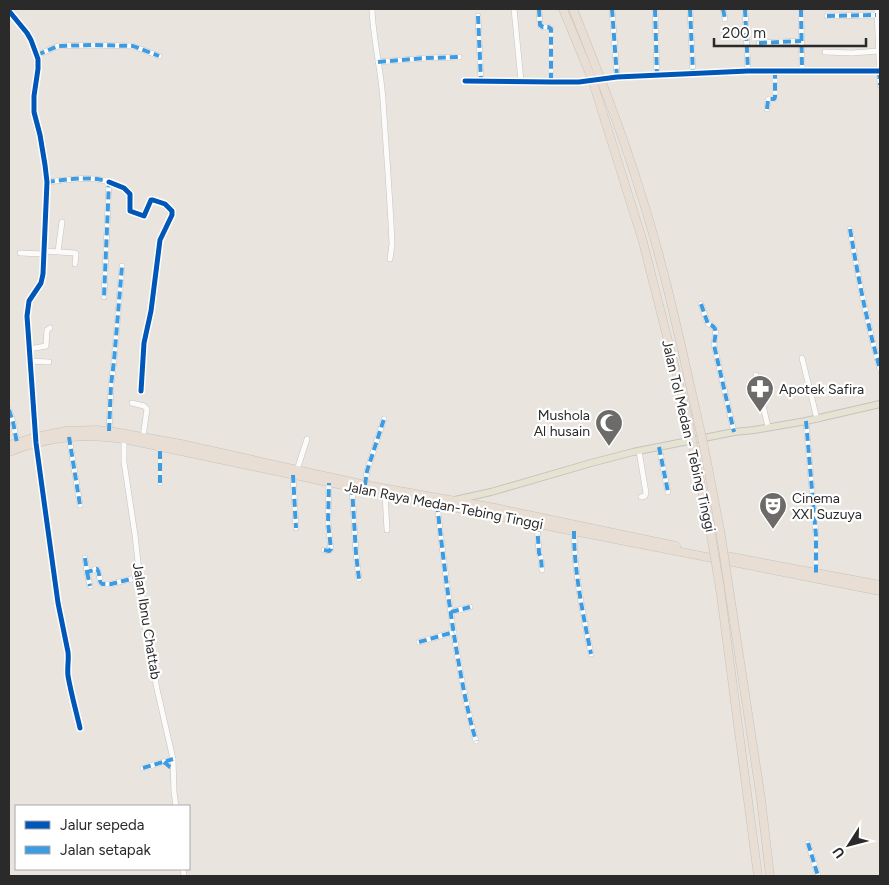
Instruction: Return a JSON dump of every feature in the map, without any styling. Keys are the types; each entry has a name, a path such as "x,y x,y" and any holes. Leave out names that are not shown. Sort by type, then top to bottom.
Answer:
{"highway":[{"name":"Jalan Tol Medan - Tebing Tinggi","path":"563,9 592,79 643,242 688,419 720,588 758,876"},
{"path":"573,9 640,191 671,302 697,416 720,530 760,790 770,876"},
{"name":"Jalan Raya Medan-Tebing Tinggi","path":"9,452 36,440 66,431 109,431 160,446 435,498 537,524 880,591"},
{"name":"Jalan Raya Medan-Tebing Tinggi","path":"9,445 17,442 89,435 143,437 181,444 329,482 385,494 437,504 454,504 474,500 702,552 880,585"}],"main road":[{"path":"474,500 591,462 734,432 817,419 880,404"}],"street":[{"path":"372,9 375,46 383,99 390,198 392,244 390,259"},
{"path":"514,9 521,81"},
{"path":"539,9 540,25 550,29 551,82"},
{"path":"612,9 617,77"},
{"path":"655,9 657,75"},
{"path":"690,9 693,74"},
{"path":"723,9 725,20"},
{"path":"745,9 748,71"},
{"path":"801,9 802,70"},
{"path":"876,9 880,85"},
{"path":"9,11 27,33 37,55 38,69 34,112 40,135 47,182 42,278 29,300 27,310 29,349 36,440 58,603 69,659 68,676 80,728"},
{"path":"827,16 876,15"},
{"path":"478,16 482,81"},
{"path":"760,43 801,41"},
{"path":"37,55 58,46 92,45 133,46 159,56"},
{"path":"825,52 852,53 878,51"},
{"path":"378,62 459,57"},
{"path":"610,78 748,71 879,71"},
{"path":"767,109 769,98 775,98 775,71"},
{"path":"465,81 579,82"},
{"path":"47,182 100,179 124,188 130,194 130,211 144,216 152,200 165,204 172,211 172,215 160,240 144,343 142,391"},
{"path":"104,297 109,182"},
{"path":"58,251 62,222"},
{"path":"850,229 871,337 880,369"},
{"path":"20,252 58,251 76,253 75,264"},
{"path":"109,431 111,385 122,266"},
{"path":"702,304 706,322 714,326 714,345 734,432"},
{"path":"29,349 46,346 46,332 50,328"},
{"path":"802,358 817,419"},
{"path":"30,361 49,362"},
{"path":"756,376 768,427"},
{"path":"132,403 144,406 147,409 143,437"},
{"path":"9,410 17,442"},
{"path":"365,485 367,471 384,419"},
{"path":"806,421 816,536 816,573"},
{"name":"Jalan Ibnu Chattab","path":"124,436 124,462 135,535 145,625 173,759 176,805"},
{"path":"69,437 80,505"},
{"path":"296,528 295,472 307,439"},
{"path":"160,446 160,483"},
{"path":"659,448 668,492"},
{"path":"639,451 646,493 645,496 640,497"},
{"path":"324,550 329,551 330,549 328,523 329,482"},
{"path":"352,487 359,579"},
{"path":"385,494 387,530"},
{"path":"437,504 454,632 466,701 476,741"},
{"path":"537,524 542,570"},
{"path":"574,531 574,554 591,654"},
{"path":"85,558 90,586"},
{"path":"87,572 97,569 102,584 111,584 139,577"},
{"path":"451,612 470,607"},
{"path":"419,642 454,632"},
{"path":"143,768 173,759"},
{"path":"164,762 174,768"},
{"path":"808,843 818,876"}],"tunnel":[{"path":"579,82 610,78"}],"marked path":[{"path":"539,9 540,25 551,29 551,82"},
{"path":"612,9 617,77"},
{"path":"655,9 657,75"},
{"path":"690,9 693,73"},
{"path":"723,9 725,19"},
{"path":"745,9 748,71"},
{"path":"801,9 802,71"},
{"path":"827,16 876,15"},
{"path":"478,16 481,81"},
{"path":"759,43 801,41"},
{"path":"37,55 58,46 92,45 133,46 159,56"},
{"path":"378,62 459,57"},
{"path":"767,109 768,100 775,97 775,71"},
{"path":"879,71 880,85"},
{"path":"47,182 86,178 109,182 104,297"},
{"path":"850,229 863,300 880,369"},
{"path":"109,431 111,385 122,266"},
{"path":"701,304 708,324 715,329 714,345 734,432"},
{"path":"9,410 17,443"},
{"path":"365,485 367,471 384,419"},
{"path":"806,421 816,536 816,573"},
{"path":"69,437 80,505"},
{"path":"160,447 160,483"},
{"path":"659,447 668,492"},
{"path":"293,475 296,528"},
{"path":"324,550 329,551 331,549 328,523 329,483"},
{"path":"352,487 359,579"},
{"path":"437,504 455,640 476,741"},
{"path":"537,524 542,570"},
{"path":"574,531 577,577 591,654"},
{"path":"85,558 87,572 97,569 102,584 111,584 139,577"},
{"path":"87,572 90,586"},
{"path":"451,612 470,607"},
{"path":"419,642 454,632"},
{"path":"143,768 173,759"},
{"path":"164,762 174,768"},
{"path":"808,843 818,876"}],"cycle path":[{"path":"9,11 27,33 38,59 34,112 40,135 47,182 43,274 41,283 29,301 27,316 36,443 58,603 68,652 68,676 80,728"},
{"path":"465,81 579,82 617,77 748,71 879,71"},
{"path":"109,182 124,188 130,194 130,211 144,216 151,200 165,204 172,211 172,215 160,240 151,311 144,343 141,391"}],"place":[{"name":"Apotek Safira","path":"760,413"},
{"name":"Mushola Al husain","path":"609,447"},
{"name":"Cinema XXI Suzuya","path":"773,530"}]}
